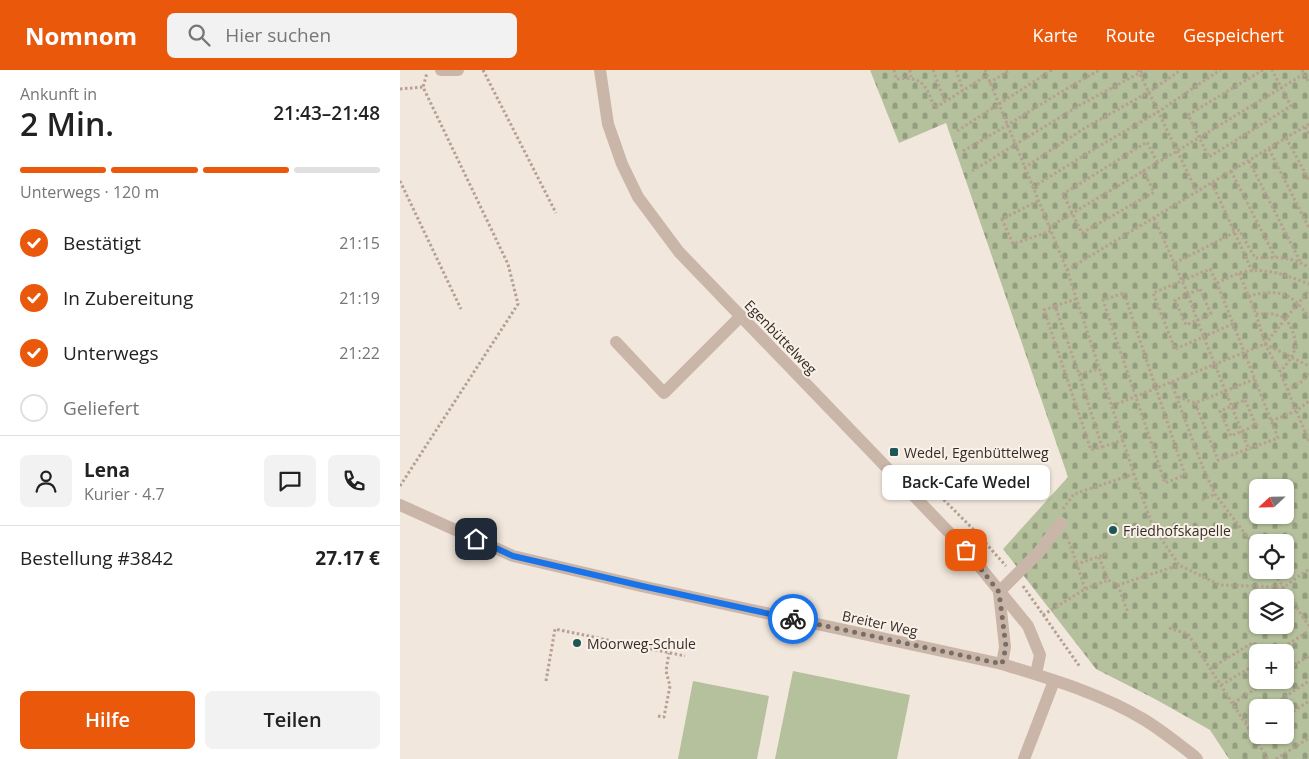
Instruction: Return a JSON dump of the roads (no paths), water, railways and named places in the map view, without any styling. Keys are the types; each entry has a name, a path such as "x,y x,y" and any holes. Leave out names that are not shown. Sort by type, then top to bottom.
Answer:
{"street":[{"path":"441,70 458,70"},
{"name":"Egenbüttelweg","path":"600,70 608,124 622,164 638,197 679,252 952,536 1028,626 1040,655 1036,674"},
{"path":"616,342 664,393 740,316"},
{"name":"Breiter Weg","path":"400,505 513,556 1002,664 1036,674 1088,692 1142,718 1193,754 1197,759"},
{"path":"1002,664 1006,647 999,592 1039,552 1062,524"},
{"path":"1024,759 1054,680"}],"place":[{"name":"Wedel, Egenbüttelweg","path":"894,452"},
{"name":"Friedhofskapelle","path":"1113,530"},
{"name":"Back-Cafe Wedel","path":"966,550"},
{"name":"Moorweg-Schule","path":"577,643"}]}
